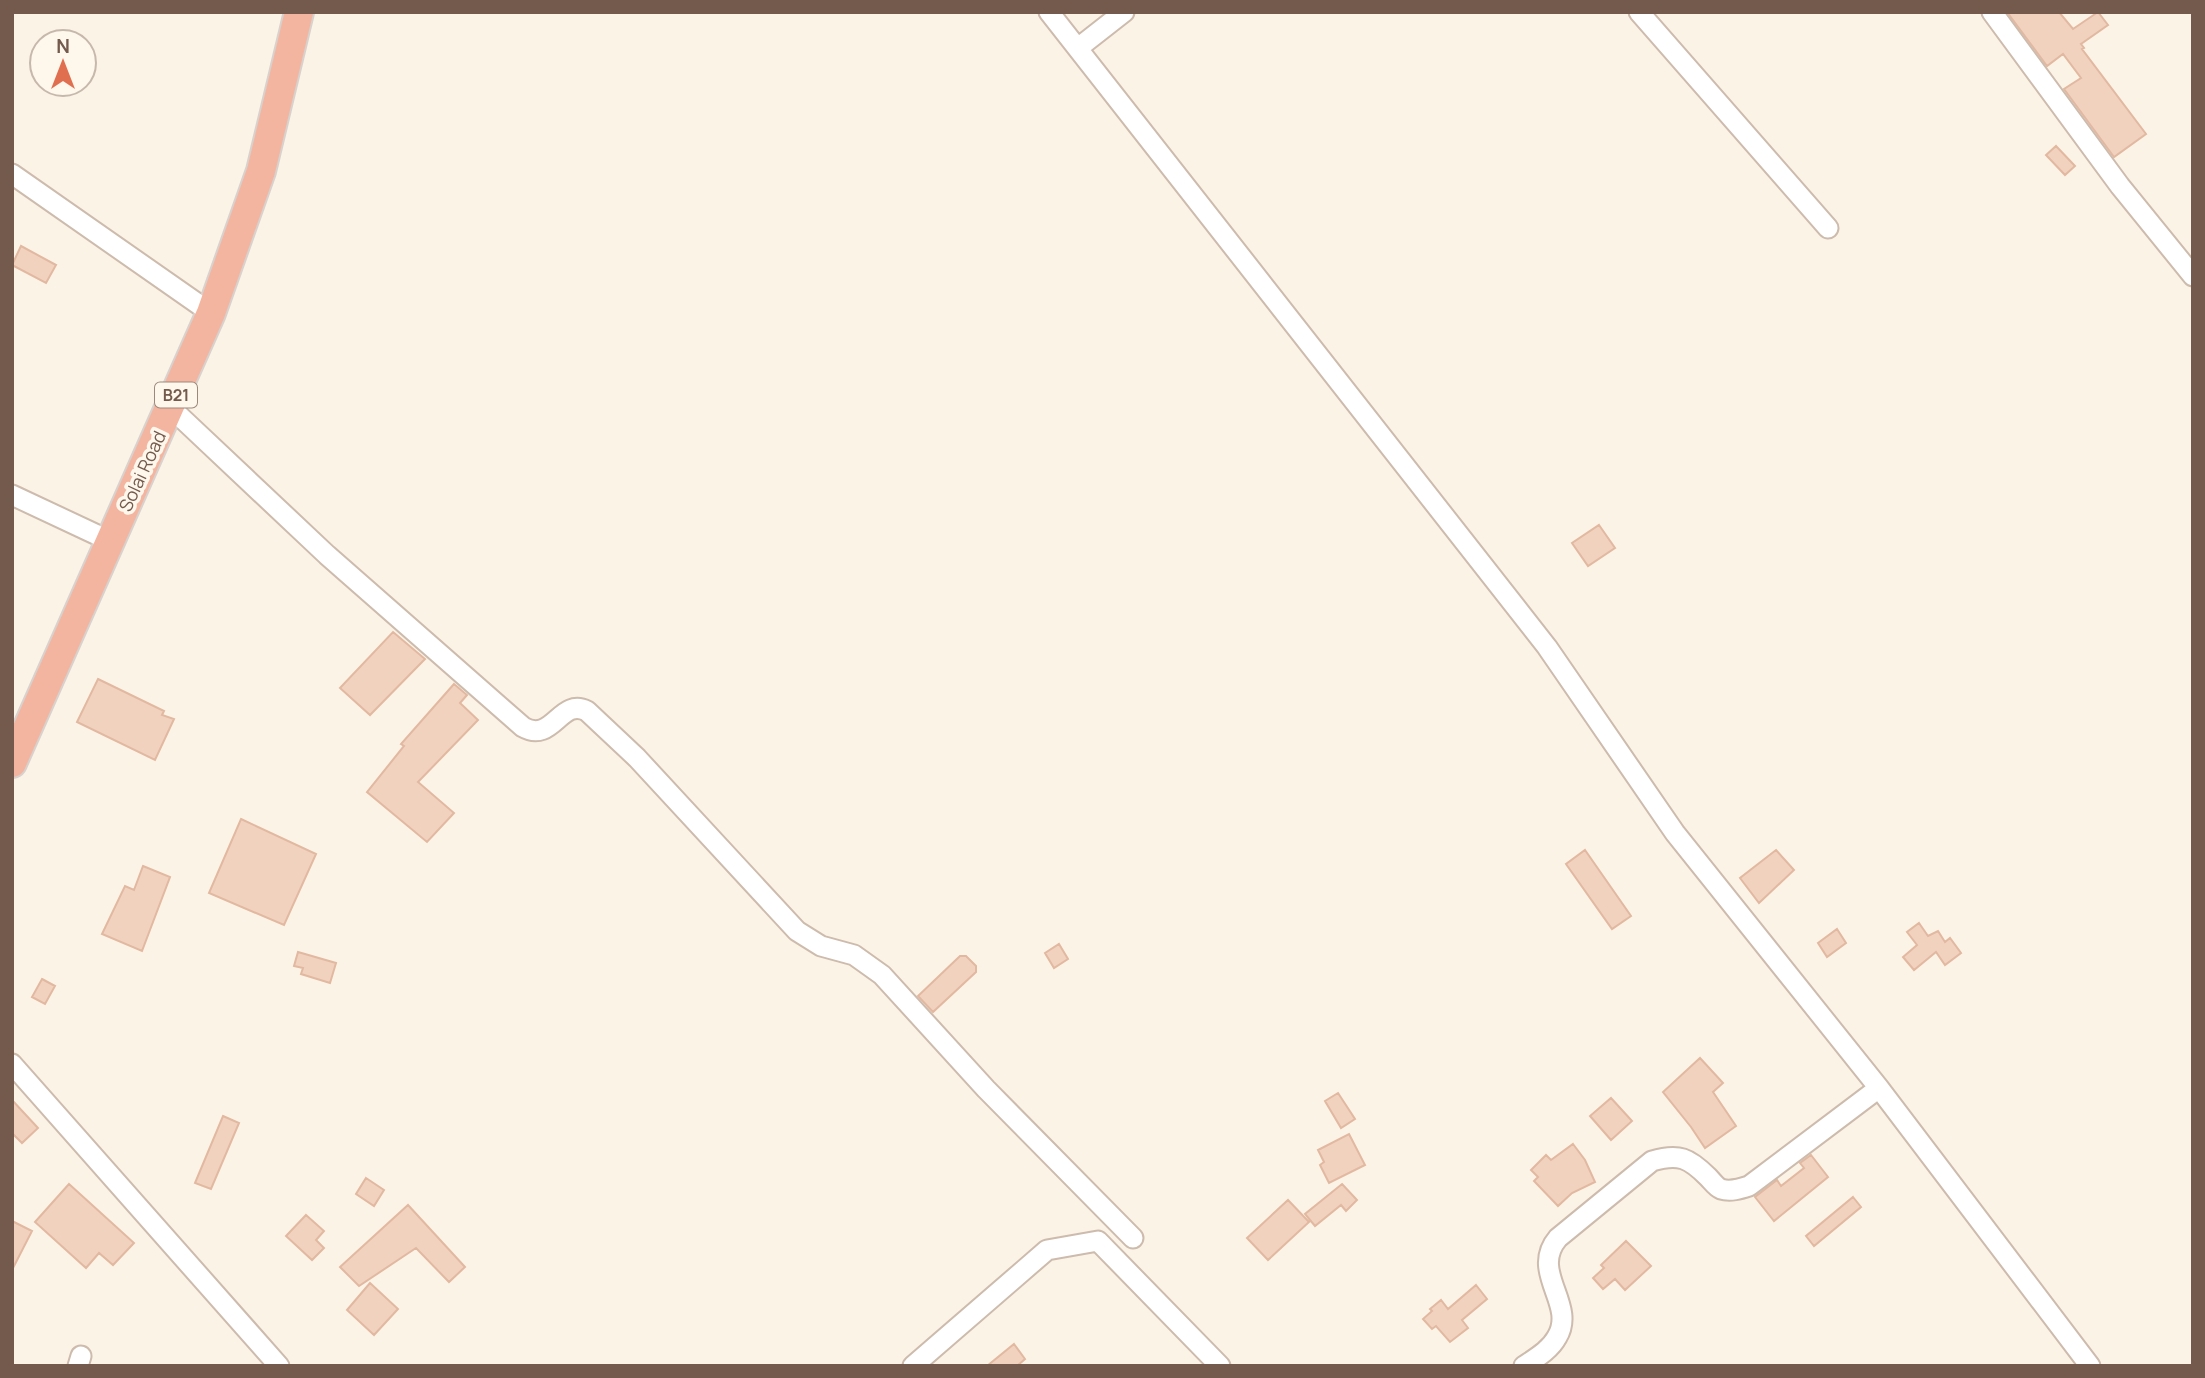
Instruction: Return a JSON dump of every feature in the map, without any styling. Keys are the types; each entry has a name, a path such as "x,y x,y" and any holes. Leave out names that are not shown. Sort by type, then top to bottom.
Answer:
{"highway":[{"name":"Solai Road","path":"14,756 211,313 261,171 299,12"}],"street":[{"path":"1049,12 1547,647 1675,833 1879,1088 2090,1366"},
{"path":"1078,48 1124,12"},
{"path":"1639,12 1828,228"},
{"path":"1992,12 2120,186 2193,276"},
{"path":"12,174 211,313"},
{"path":"171,408 327,555 523,727 532,732 542,731 573,708 586,711 629,750 797,931 821,946 866,961 882,975 986,1089 1133,1238"},
{"path":"12,495 110,541"},
{"path":"12,1064 279,1366"},
{"path":"1524,1366 1541,1355 1558,1337 1562,1318 1557,1294 1549,1275 1547,1259 1550,1247 1653,1161 1668,1157 1683,1158 1696,1165 1720,1189 1736,1190 1749,1186 1879,1088"},
{"path":"913,1366 1047,1250 1098,1241 1220,1366"}],"building":[{"path":"2007,12 2059,12 2073,29 2098,12 2108,25 2081,44 2084,48 2082,49 2146,134 2114,157 2064,89 2081,78 2063,54 2047,66"},
{"path":"2056,146 2075,166 2065,175 2046,155"},
{"path":"21,246 56,265 46,283 12,265"},
{"path":"1599,525 1615,548 1588,566 1572,543"},
{"path":"393,632 425,659 370,715 340,688"},
{"path":"98,679 164,711 162,715 174,719 155,760 77,722"},
{"path":"454,684 467,695 460,703 478,720 418,782 454,813 427,842 367,792 404,746 401,744"},
{"path":"241,819 316,854 284,925 209,893"},
{"path":"1585,850 1631,916 1612,929 1566,864"},
{"path":"1776,850 1794,870 1759,903 1740,878"},
{"path":"143,866 170,877 142,951 102,934 125,886 134,890"},
{"path":"1919,923 1928,936 1938,931 1945,942 1950,938 1961,953 1945,965 1936,952 1914,970 1903,957 1917,945 1907,932"},
{"path":"1837,929 1846,943 1827,957 1818,943"},
{"path":"1059,944 1068,959 1054,968 1045,953"},
{"path":"298,952 336,963 330,983 301,974 303,968 294,966"},
{"path":"960,956 966,956 976,966 976,972 933,1012 918,996"},
{"path":"42,979 55,986 45,1004 32,997"},
{"path":"1700,1058 1723,1083 1713,1092 1736,1126 1705,1148 1663,1092"},
{"path":"1338,1093 1355,1119 1341,1128 1325,1101"},
{"path":"1611,1098 1632,1121 1611,1140 1590,1116"},
{"path":"12,1100 38,1128 22,1143 12,1133"},
{"path":"223,1116 239,1123 211,1189 195,1183"},
{"path":"1349,1134 1365,1165 1329,1183 1320,1165 1324,1162 1318,1150"},
{"path":"1573,1144 1585,1160 1595,1182 1572,1193 1558,1206 1534,1181 1538,1177 1531,1170 1546,1155 1551,1160"},
{"path":"1811,1155 1828,1177 1774,1221 1755,1197 1777,1180 1781,1186 1804,1168 1800,1163"},
{"path":"366,1178 384,1190 374,1206 356,1194"},
{"path":"69,1184 134,1243 113,1265 99,1253 86,1268 35,1222"},
{"path":"1342,1184 1357,1200 1346,1211 1341,1205 1315,1226 1305,1214"},
{"path":"1853,1197 1861,1207 1814,1246 1806,1236"},
{"path":"1288,1200 1309,1222 1268,1260 1247,1238"},
{"path":"408,1205 465,1267 449,1282 416,1248 359,1286 340,1267"},
{"path":"306,1215 324,1231 316,1240 324,1248 312,1260 286,1236"},
{"path":"12,1221 32,1231 12,1270"},
{"path":"1626,1241 1651,1266 1625,1290 1615,1279 1603,1289 1593,1278 1604,1268 1601,1265"},
{"path":"370,1283 398,1309 374,1335 347,1310"},
{"path":"1476,1285 1487,1299 1462,1320 1468,1328 1450,1342 1436,1326 1432,1329 1423,1319 1441,1300 1448,1309"},
{"path":"1014,1344 1025,1359 1017,1366 987,1366"}]}
